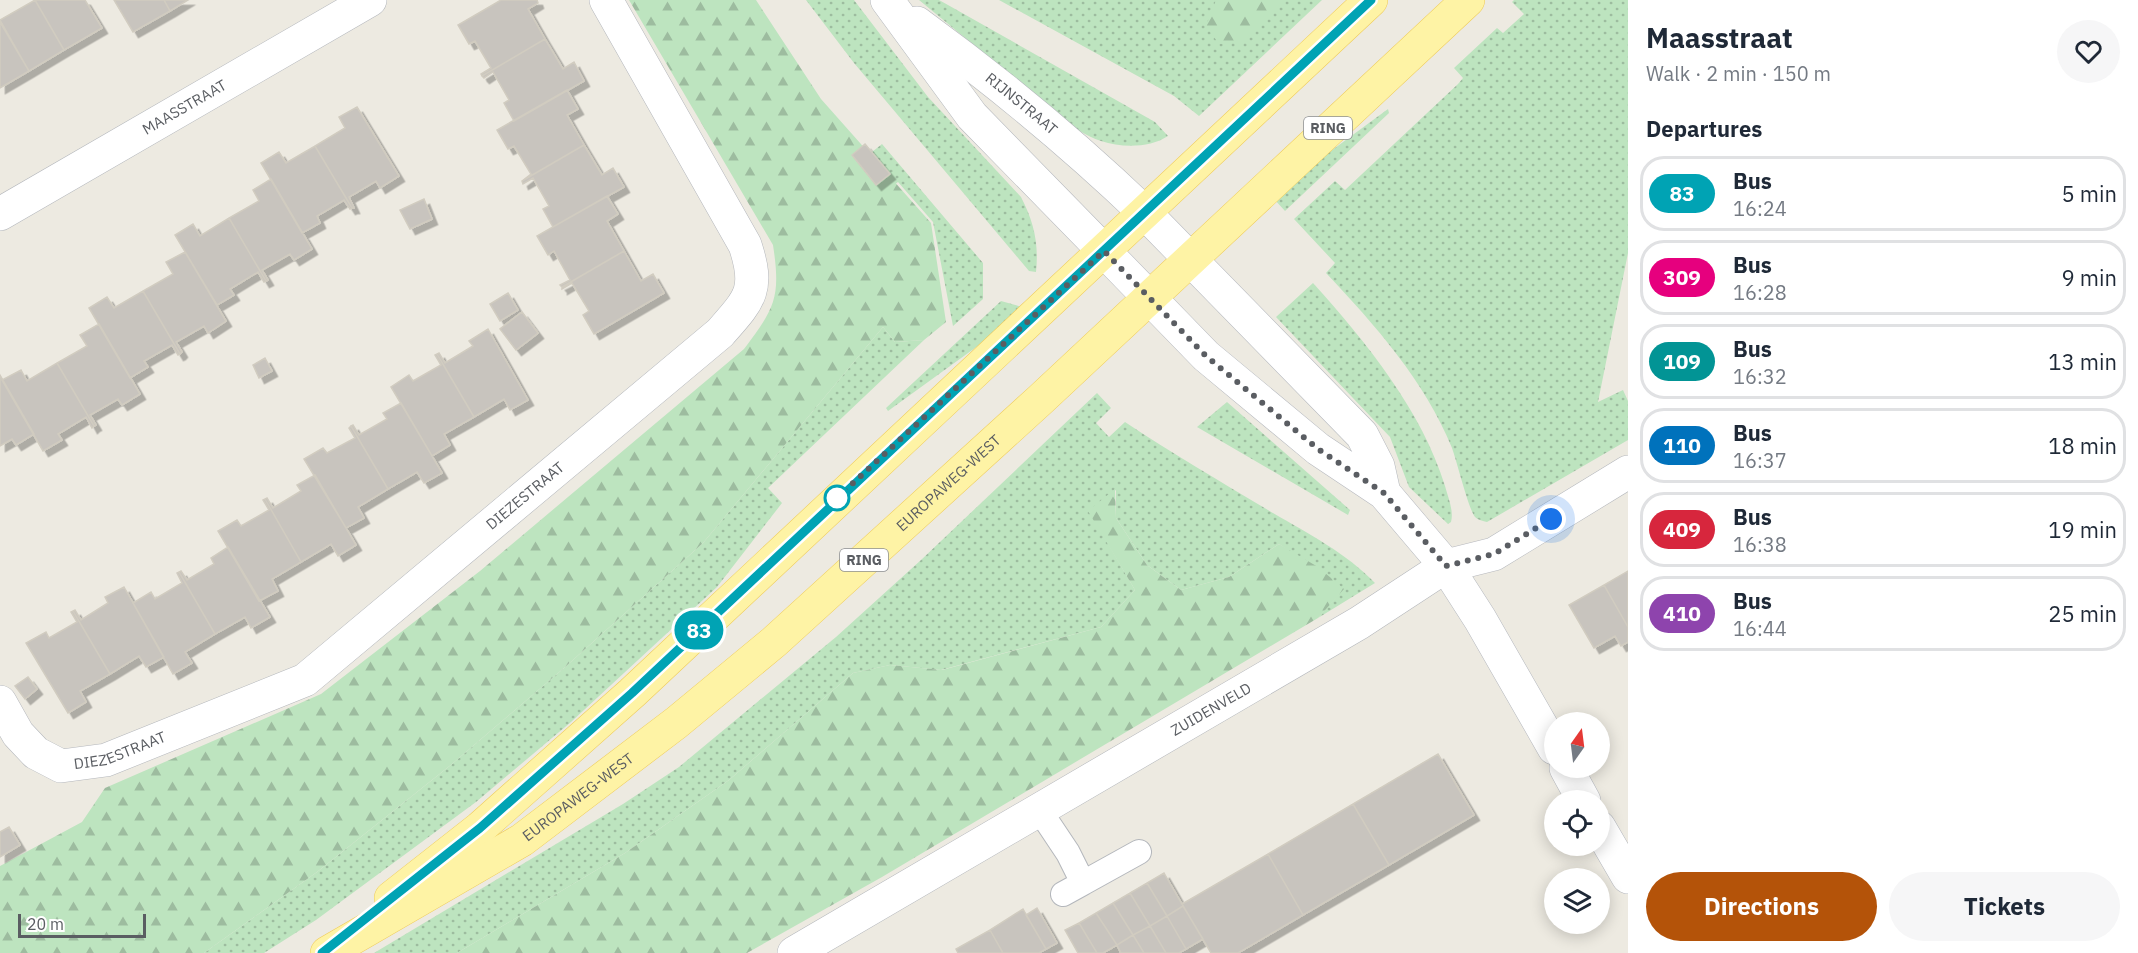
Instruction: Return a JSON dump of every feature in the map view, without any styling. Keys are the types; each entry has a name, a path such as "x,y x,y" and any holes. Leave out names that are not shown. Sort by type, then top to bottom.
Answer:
{"main road":[{"path":"322,953 480,828 555,762 1371,0"},
{"name":"EUROPAWEG-WEST","path":"327,953 522,840 676,723 774,642 1468,0"}],"street":[{"name":"MAASSTRAAT","path":"0,214 370,0"},
{"name":"DIEZESTRAAT","path":"0,702 18,734 36,753 61,765 106,760 305,680 720,333 748,301 754,271 745,245 606,0"},
{"name":"RIJNSTRAAT","path":"889,2 996,81 1080,150 1145,213 1362,435 1378,466 1384,493"},
{"name":"RIJNSTRAAT","path":"889,2 972,116 1217,366 1318,449 1384,493"},
{"name":"ZUIDENVELD","path":"794,953 1359,624 1446,566 1494,554 1628,472"},
{"path":"1384,493 1446,566 1480,619 1544,731"},
{"path":"1610,845 1628,877"}],"lane":[{"path":"1040,811 1068,854 1073,889 1139,852"}],"green space":[{"path":"629,0 756,0 821,99 931,223 946,322 924,340 895,342 883,327 703,543 564,668 452,764 317,872 204,953 0,953 0,866 82,822 105,788 321,694 480,571 744,349 763,323 776,290 773,245"},
{"path":"806,0 854,0 928,97 1021,197 1034,233 1037,252 1036,272 1029,271 854,63"},
{"path":"919,0 939,0 1155,122 1168,136 1153,143 1127,146 1101,141 1079,131 1059,117"},
{"path":"999,0 1322,0 1199,116 1174,96"},
{"path":"1216,0 1285,0 1242,42 1219,44 1206,26"},
{"path":"1514,0 1628,0 1628,253 1598,402 1623,390 1628,401 1628,440 1487,522 1476,518 1472,513 1452,448 1428,400 1397,355 1326,273 1335,263 1294,219 1335,181 1345,190 1458,84 1463,78 1454,68 1497,28 1503,33 1524,14 1512,2"},
{"path":"1388,109 1389,113 1285,211 1274,199 1305,170"},
{"path":"882,144 983,263 983,299 953,326 933,222 898,182 893,186 872,152"},
{"path":"1313,283 1353,329 1391,379 1422,431 1435,458 1449,499 1452,518 1448,524 1409,487 1390,437 1276,317"},
{"path":"1001,301 1022,307 986,340 888,411 886,408"},
{"path":"883,327 895,342 924,340 768,488 782,503 717,587 571,722 476,802 316,920 264,953 204,953 317,872 452,764 564,668 703,543"},
{"path":"1097,393 1111,408 1096,423 1109,437 1125,422 1327,545 1352,562 1375,583 1318,618 1343,589 1279,544 1229,577 1181,590 1147,565 1116,518 1116,490 1089,511 1135,590 1101,627 941,670 890,665 853,673 729,780 625,853 457,953 374,953 623,804 679,767 836,637"},
{"path":"1227,402 1350,510 1348,515 1197,427"},
{"path":"1115,489 1116,518 1147,565 1181,590 1229,577 1279,544 1318,567 1344,589 1318,618 882,877 747,953 457,953 625,853 729,780 853,673 890,665 942,670 1101,627 1135,590 1088,511"}],"building":[{"path":"35,0 64,50 29,71 0,20"},
{"path":"35,0 85,0 102,28 64,50"},
{"path":"114,0 164,0 170,11 133,32"},
{"path":"164,0 188,0 170,11"},
{"path":"501,0 537,0 538,3 528,9 545,39 482,76 481,74 491,68 475,41 469,44 458,25"},
{"path":"0,22 29,71 0,88"},
{"path":"545,39 563,69 574,62 584,81 514,121 504,103 509,100 493,72 484,78 482,76"},
{"path":"567,90 578,109 567,115 584,145 522,181 531,174 514,146 508,149 497,130"},
{"path":"357,107 399,176 380,188 376,181 349,197 354,208 352,208 315,146 345,128 339,117"},
{"path":"865,144 890,174 876,185 852,155"},
{"path":"584,145 602,175 613,168 624,187 553,227 543,209 549,206 533,178 523,184 522,181"},
{"path":"315,146 352,208 350,209 344,200 317,216 320,223 302,233 261,163 279,152 286,163"},
{"path":"271,179 312,249 294,260 290,254 262,270 268,280 266,281 229,218 259,201 253,190"},
{"path":"607,196 618,214 607,221 624,251 562,287 560,285 570,280 554,251 548,255 537,236"},
{"path":"424,199 432,219 410,229 400,210"},
{"path":"229,218 266,281 264,282 258,272 230,289 234,295 217,305 175,235 193,224 200,236"},
{"path":"624,251 641,281 653,274 664,293 594,334 583,315 589,311 572,283 562,289 562,287"},
{"path":"185,252 226,321 208,333 204,326 176,342 182,352 180,354 143,291 173,274 166,262"},
{"path":"143,291 180,354 178,355 172,345 144,361 148,367 130,378 89,308 107,297 114,308"},
{"path":"508,293 518,310 500,321 490,304"},
{"path":"522,312 538,333 516,350 500,329"},
{"path":"99,324 140,394 122,405 118,399 90,415 96,425 94,426 57,363 87,346 80,335"},
{"path":"488,329 528,400 510,410 504,399 474,417 437,354 439,353 445,363 473,346 469,341"},
{"path":"437,354 474,417 444,434 450,445 432,456 391,387 409,375 413,381 441,365 435,355"},
{"path":"265,358 272,371 259,378 253,365"},
{"path":"57,363 94,426 92,428 86,417 58,434 62,440 43,451 2,380 21,370 27,381"},
{"path":"0,375 34,434 16,445 12,439 0,446"},
{"path":"401,403 442,473 424,483 417,472 388,489 351,426 353,425 359,435 387,419 383,413"},
{"path":"351,426 388,489 358,507 364,518 346,528 304,459 323,448 327,453 355,438 349,428"},
{"path":"315,475 356,545 338,556 331,544 301,562 265,499 267,498 273,508 301,491 297,485"},
{"path":"265,499 301,562 272,579 278,591 259,601 218,531 237,520 241,526 269,510 263,500"},
{"path":"228,547 270,617 251,628 245,617 215,634 179,572 181,571 187,580 214,564 211,558"},
{"path":"1628,571 1628,627 1604,585"},
{"path":"179,572 215,634 185,652 192,663 173,674 133,603 151,592 155,599 182,583 177,573"},
{"path":"1604,585 1628,627 1628,642 1621,646 1615,636 1594,648 1569,605"},
{"path":"124,587 164,657 146,667 139,656 110,674 73,611 75,610 81,620 108,603 105,597"},
{"path":"73,611 110,674 80,691 86,702 68,713 26,643 46,632 49,638 77,622 71,612"},
{"path":"28,677 37,689 25,699 15,686"},
{"path":"1438,754 1474,815 1389,865 1353,804"},
{"path":"1353,804 1389,865 1303,915 1268,854"},
{"path":"9,827 20,845 0,857 0,832"},
{"path":"1268,854 1303,915 1238,953 1211,953 1182,904"},
{"path":"1164,873 1183,906 1167,916 1147,883"},
{"path":"1147,883 1167,916 1150,926 1130,893"},
{"path":"1130,893 1150,926 1133,935 1113,903"},
{"path":"1113,903 1133,935 1117,945 1096,913"},
{"path":"1183,906 1203,939 1186,949 1167,916"},
{"path":"1037,908 1057,943 1046,949 1026,915"},
{"path":"1023,909 1046,949 1039,953 1003,953 990,930"},
{"path":"1096,913 1117,945 1103,953 1097,953 1079,923"},
{"path":"1167,916 1186,949 1179,953 1166,953 1150,926"},
{"path":"1079,923 1097,953 1078,953 1065,930"},
{"path":"1150,926 1166,953 1144,953 1133,935"},
{"path":"990,930 1003,953 958,953 956,949"},
{"path":"1133,935 1144,953 1121,953 1117,945"}],"bus line":[{"name":"83","path":"322,953 480,828 632,693 839,496 1371,0"}],"route":[{"path":"837,498 1104,251 1206,356 1318,449 1384,493 1428,542 1446,566 1494,554 1551,519"}]}
